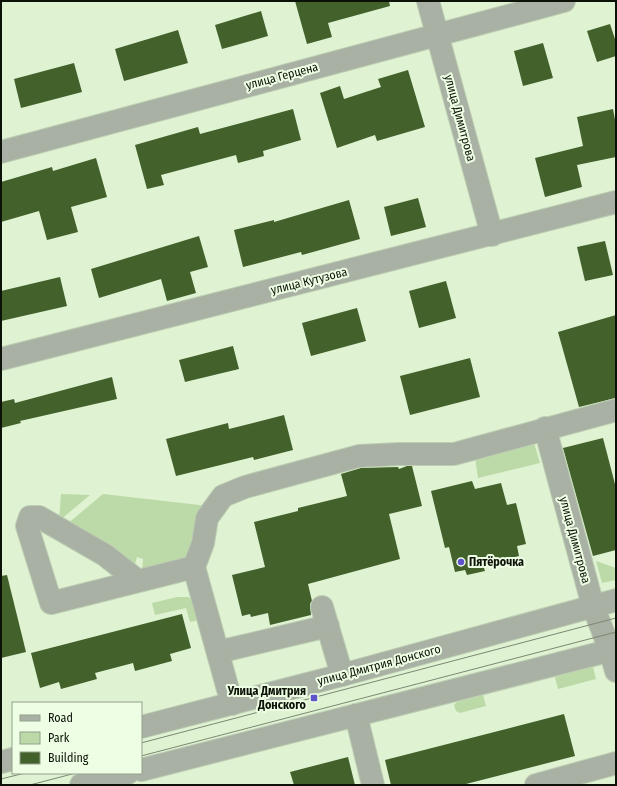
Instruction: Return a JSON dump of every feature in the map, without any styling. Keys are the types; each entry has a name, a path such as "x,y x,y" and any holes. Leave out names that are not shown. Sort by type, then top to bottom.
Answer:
{"street":[{"name":"улица Димитрова","path":"428,1 492,235"},
{"name":"улица Герцена","path":"1,152 564,1"},
{"name":"улица Кутузова","path":"1,360 616,202"},
{"path":"232,704 194,567 203,544 207,518 223,496 244,486 359,456 454,454 545,428 616,410"},
{"name":"улица Димитрова","path":"545,428 593,606 613,649 616,671"},
{"path":"138,581 105,555 39,517 30,517 27,526 51,603 194,567"},
{"name":"улица Дмитрия Донского","path":"142,727 342,675 616,600"},
{"path":"218,652 325,616 342,675"},
{"path":"142,770 613,649"},
{"path":"356,715 373,785"},
{"path":"1,762 12,759"},
{"path":"536,785 616,763"},
{"path":"81,785 124,774"}],"green space":[{"path":"534,443 540,463 478,478 475,457"},
{"path":"61,494 90,495 59,521"},
{"path":"103,494 208,506 189,561 142,573 143,559 137,557 133,571 66,525"},
{"path":"596,561 616,568 616,580 602,583"},
{"path":"177,597 188,597 196,602 200,620 190,622 186,608 155,615 152,603"},
{"path":"593,667 596,679 558,689 555,677"},
{"path":"483,695 486,706 460,713 456,711 454,705 457,702"}],"building":[{"path":"295,1 389,1 390,6 328,23 332,37 307,44"},
{"path":"261,11 268,36 222,49 215,25"},
{"path":"610,24 616,42 616,56 597,62 587,31"},
{"path":"178,30 188,63 124,81 115,49"},
{"path":"543,43 553,78 523,86 514,51"},
{"path":"74,63 82,92 21,108 14,79"},
{"path":"408,70 425,127 377,141 375,135 337,148 320,93 340,86 344,99 381,87 378,79"},
{"path":"293,109 301,140 263,151 264,156 238,163 236,155 161,175 164,185 147,189 135,145 198,127 200,134"},
{"path":"613,109 616,125 616,157 577,165 582,187 545,197 535,158 583,146 577,117"},
{"path":"96,158 107,197 71,207 78,232 47,240 39,211 1,222 1,182 52,167 53,171"},
{"path":"418,198 426,227 391,236 384,207"},
{"path":"349,200 360,239 302,255 301,252 243,267 234,230 274,220 274,222"},
{"path":"199,236 208,267 190,272 196,293 167,301 161,279 99,298 91,269"},
{"path":"605,241 613,275 585,281 577,247"},
{"path":"60,277 67,306 1,321 1,291"},
{"path":"446,281 456,318 419,328 409,291"},
{"path":"357,308 366,341 311,356 302,323"},
{"path":"616,315 616,398 579,407 558,332"},
{"path":"233,346 239,369 185,382 179,360"},
{"path":"470,358 480,397 410,415 400,376"},
{"path":"112,377 117,399 20,421 21,423 1,428 1,402 14,399 15,403"},
{"path":"284,415 293,450 254,460 253,457 176,476 166,439 228,423 229,429"},
{"path":"603,438 616,488 616,550 593,556 563,448"},
{"path":"412,466 422,506 389,514 400,559 308,584 312,601 310,604 311,615 270,625 268,613 251,617 250,614 242,616 232,575 265,567 254,522 298,511 298,508 347,496 341,474 361,468 398,467 399,469"},
{"path":"472,481 475,489 501,483 507,505 516,503 526,544 517,546 519,556 483,565 485,571 467,575 465,570 455,572 449,547 445,548 431,491"},
{"path":"7,575 26,652 1,658 1,576"},
{"path":"182,614 191,648 170,654 172,661 135,671 133,663 95,673 97,679 61,689 59,682 40,688 31,653"},
{"path":"564,714 575,756 462,785 391,785 385,760"},
{"path":"348,757 355,785 294,785 290,772"}],"tram line":[{"path":"142,743 616,618"},
{"path":"142,756 616,632"},
{"path":"1,779 21,774"},
{"path":"30,785 72,774"}],"place":[{"name":"Пятёрочка","path":"461,562"},
{"name":"Улица Дмитрия Донского","path":"314,698"}]}
